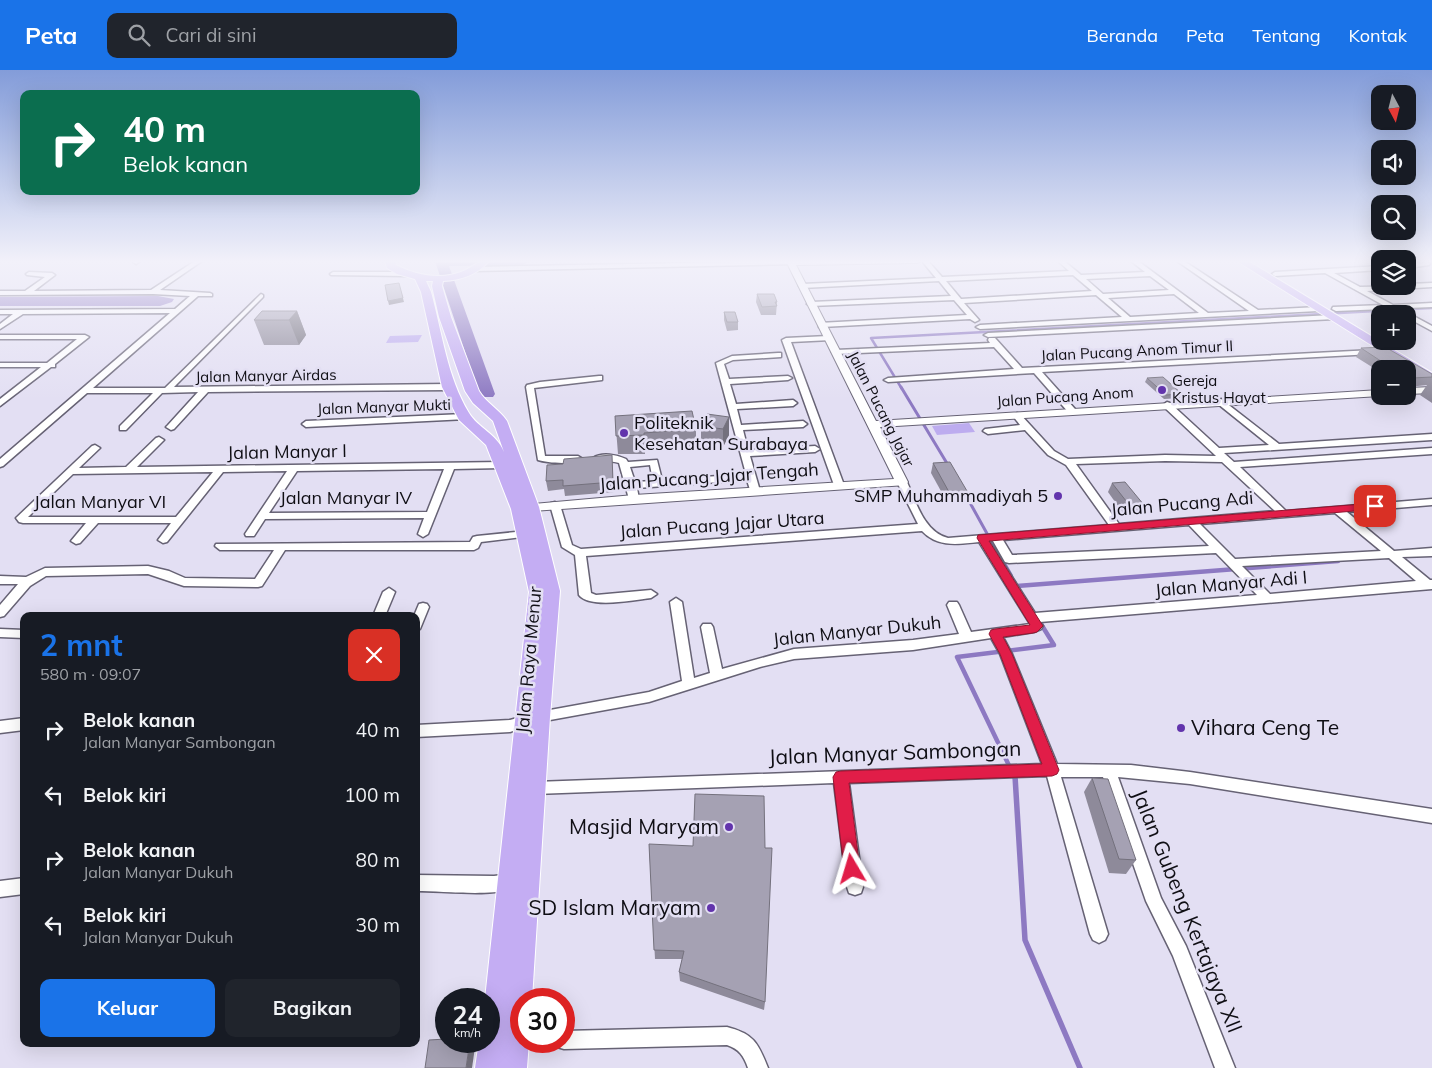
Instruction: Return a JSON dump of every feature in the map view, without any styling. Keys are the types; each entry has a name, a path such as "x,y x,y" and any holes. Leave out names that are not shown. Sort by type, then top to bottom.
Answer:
{"main road":[{"name":"Jalan Raya Menur","path":"430,308 449,387 464,417 493,443 502,465 525,508 526,534 538,592 531,720 535,788 509,998 490,1068"},
{"name":"Jalan Raya Menur","path":"442,308 472,391 498,419 551,591 519,800 510,882 510,1003"},
{"path":"1324,308 1371,332"},
{"path":"1326,308 1371,336"},
{"path":"440,350 457,347"},
{"path":"1393,350 1432,379"},
{"path":"1396,350 1432,367"},
{"path":"464,417 478,414 487,408"},
{"path":"476,428 484,421 498,419"},
{"name":"Jalan Raya Menur","path":"512,1068 515,1053"}],"street":[{"path":"0,464 182,308"},
{"path":"123,428 249,308"},
{"name":"Jalan Pucang Jajar","path":"813,308 925,527 936,538"},
{"path":"964,308 1020,371"},
{"path":"1115,308 1127,318"},
{"path":"1197,308 1205,314"},
{"path":"1249,308 1256,312"},
{"path":"0,312 177,312"},
{"path":"0,327 21,312"},
{"path":"985,331 1127,318 1205,314 1256,312 1371,314"},
{"path":"985,331 1371,312"},
{"path":"1416,312 1432,312"},
{"path":"822,326 972,317"},
{"path":"1416,320 1432,329"},
{"path":"0,337 85,337 52,365 0,403"},
{"path":"828,338 786,340 839,485"},
{"path":"836,352 996,345"},
{"name":"Jalan Pucang Anom Timur II","path":"888,380 1371,347"},
{"path":"755,491 721,362 732,358 778,355"},
{"path":"0,365 52,365"},
{"path":"1036,370 1072,411"},
{"path":"599,378 562,381 530,387 541,457 547,460 617,458 623,460 634,499"},
{"path":"726,382 788,378"},
{"name":"Jalan Manyar Airdas","path":"84,391 449,387"},
{"path":"170,427 205,390"},
{"path":"1416,391 1432,390"},
{"path":"0,394 12,394"},
{"name":"Jalan Pucang Anom","path":"873,424 1371,394"},
{"path":"1222,402 1277,447"},
{"path":"733,407 793,403"},
{"path":"1167,405 1284,514"},
{"path":"1017,416 1056,457 1069,462 1165,458 1229,462 1432,451"},
{"name":"Jalan Manyar Mukti","path":"306,424 464,417"},
{"path":"739,428 802,424"},
{"path":"988,431 1027,427"},
{"path":"1217,451 1432,437"},
{"path":"130,469 159,440"},
{"path":"1379,440 1397,454"},
{"path":"1361,441 1378,455"},
{"path":"72,471 95,448"},
{"path":"746,453 815,449"},
{"path":"625,465 654,462 658,483"},
{"path":"1069,462 1116,527"},
{"name":"Jalan Manyar I","path":"72,471 502,465"},
{"path":"423,534 450,466"},
{"path":"250,534 294,468"},
{"path":"163,540 220,469"},
{"name":"Jalan Manyar VI","path":"72,471 21,518 23,520 179,520"},
{"path":"631,485 751,477"},
{"name":"Jalan Pucang Jajar Tengah","path":"525,508 902,482"},
{"name":"Jalan Pucang Adi","path":"936,538 948,541 1432,502"},
{"path":"555,505 567,547 572,551 580,553 585,595 588,598 651,594"},
{"path":"1337,509 1391,556 1430,586"},
{"name":"Jalan Manyar IV","path":"262,516 431,515"},
{"path":"76,541 94,520"},
{"path":"1191,521 1268,599"},
{"name":"Jalan Pucang Jajar Utara","path":"580,553 925,527"},
{"path":"220,546 474,546 477,539 526,534"},
{"path":"988,537 1009,559 1217,549"},
{"path":"988,537 1037,618"},
{"path":"0,613 29,581 36,575 45,572 148,570 165,574 184,582 258,583 282,546"},
{"path":"1235,566 1432,552"},
{"path":"0,580 29,581"},
{"name":"Jalan Manyar Adi I","path":"1037,618 1430,586"},
{"path":"381,612 389,592"},
{"path":"676,602 689,684"},
{"path":"952,605 967,638"},
{"path":"420,615 423,607"},
{"name":"Jalan Manyar Dukuh","path":"420,732 500,727 649,697 716,675 794,654 913,646 967,638 997,636 1034,628 1037,626 1037,618"},
{"path":"707,627 716,675"},
{"path":"0,634 20,634"},
{"path":"997,636 1052,770 1099,934"},
{"path":"0,727 20,724"},
{"name":"Jalan Manyar Sambongan","path":"535,788 1023,770 1108,770 1139,771 1190,778 1432,816"},
{"name":"Jalan Gubeng Kertajaya XII","path":"1108,770 1154,901 1180,952 1225,1068"},
{"path":"841,777 855,887"},
{"path":"420,883 494,884 510,882"},
{"path":"0,889 20,886"},
{"path":"575,1040 727,1036 744,1041 750,1047 758,1068"}],"shaded area":[{"path":"422,335 418,342 386,343 390,336"},
{"path":"969,423 975,432 937,435 932,426"}],"building":[{"path":"262,311 297,311 289,320 254,320"},
{"path":"724,312 735,312 738,322 727,322"},
{"path":"1361,348 1390,350 1408,360 1379,360"},
{"path":"1416,365 1432,374 1432,377 1416,378"},
{"path":"1163,377 1182,394 1166,395 1147,378"},
{"path":"692,411 696,429 616,436 615,416"},
{"path":"707,414 729,417 723,429 701,426"},
{"path":"612,455 613,482 563,486 563,480 546,481 547,465 563,464 564,459"},
{"path":"950,462 967,491 949,492 933,463"},
{"path":"1125,482 1144,505 1130,506 1112,483"},
{"path":"1092,778 1108,779 1136,860 1119,859"},
{"name":"SD Islam Maryam","path":"695,794 764,796 765,848 772,848 765,1002 679,972 684,951 654,950 649,844 693,846"},
{"path":"429,1040 435,1040 435,1053 468,1053 466,1068 425,1068"}],"waterway":[{"path":"457,308 487,394"},
{"path":"902,389 871,338 1432,308"},
{"path":"901,387 948,465"},
{"path":"964,492 1000,557"},
{"path":"999,555 1011,576"},
{"path":"1017,586 1338,561"},
{"path":"1015,778 957,657 1054,645 1041,624"},
{"path":"1015,776 1025,940 1080,1068"}],"place":[{"name":"Gereja Kristus Hayat","path":"1162,390"},
{"name":"Politeknik Kesehatan Surabaya","path":"624,433"},
{"name":"SMP Muhammadiyah 5","path":"1058,496"},
{"name":"Vihara Ceng Te","path":"1181,728"},
{"name":"Masjid Maryam","path":"729,827"},
{"name":"SD Islam Maryam","path":"711,908"}],"route":[{"path":"852,869 841,777 1052,770 1006,654 999,638 995,634 1033,629 1037,626 982,538 1375,506"}]}
